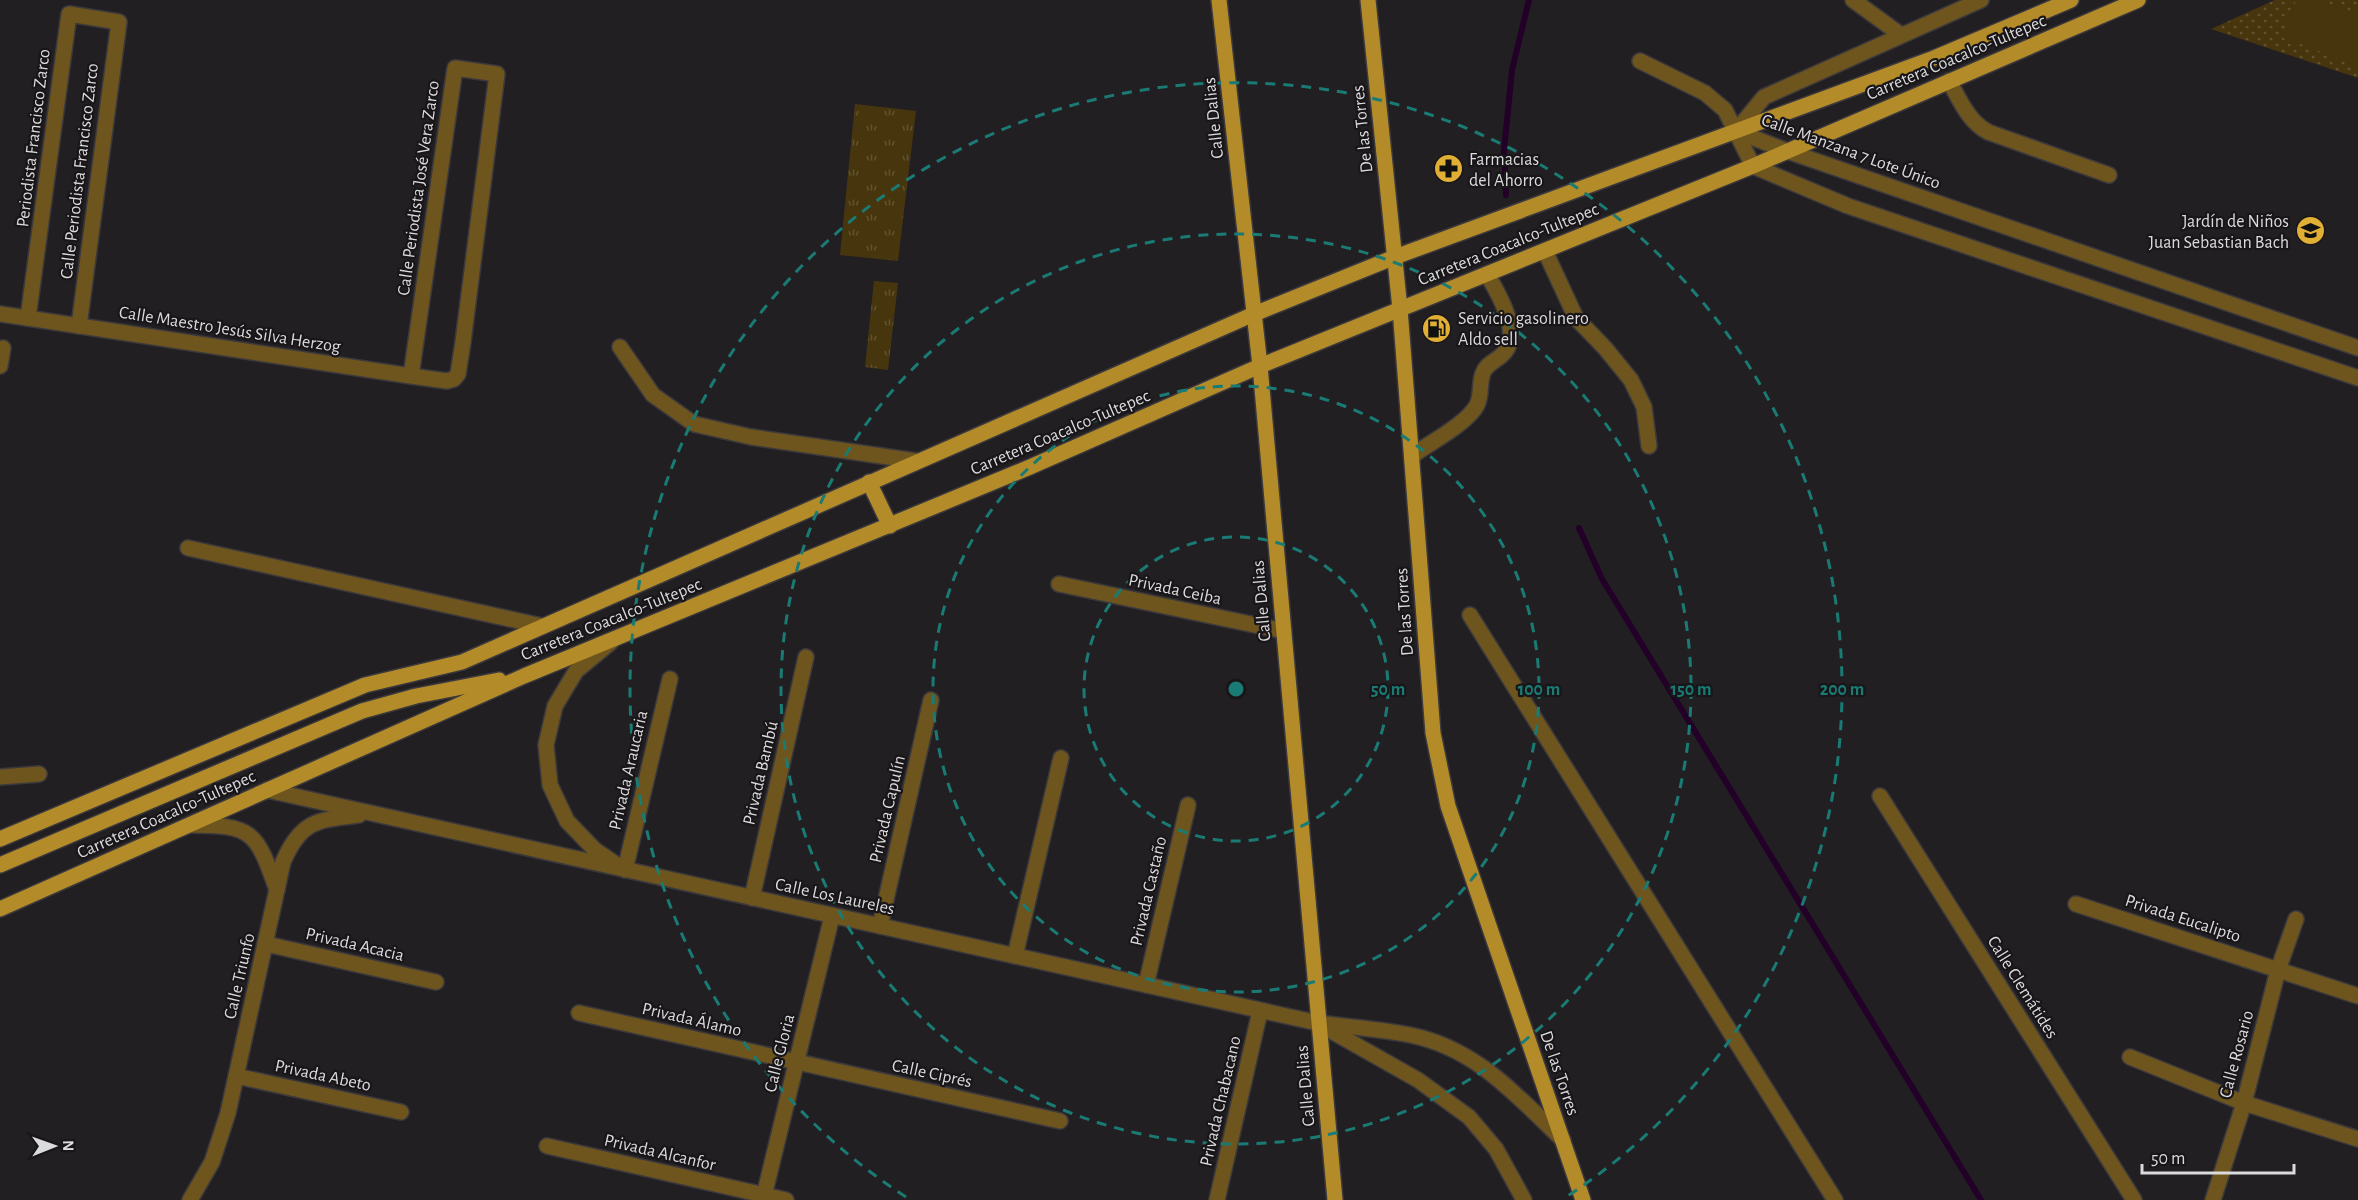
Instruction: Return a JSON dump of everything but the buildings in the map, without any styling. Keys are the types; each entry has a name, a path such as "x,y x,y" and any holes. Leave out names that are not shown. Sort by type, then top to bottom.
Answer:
{"main road":[{"name":"Calle Dalias","path":"1219,0 1260,366 1335,1200"},
{"name":"De las Torres","path":"1368,0 1400,309 1433,733 1448,806 1583,1200"},
{"name":"Carretera Coacalco-Tultepec","path":"0,839 366,685 462,662 1254,314 1395,257 1935,58 2071,0"},
{"name":"Carretera Coacalco-Tultepec","path":"0,909 524,676 890,526 1260,366 1752,166 2139,0"},
{"path":"869,482 890,526"},
{"path":"0,865 362,711 416,696 524,676"}],"street":[{"path":"1853,0 1901,34"},
{"path":"1640,61 1705,93 1725,110 1736,131 1764,97 1981,0"},
{"name":"Periodista Francisco Zarco","path":"28,318 69,14 119,22"},
{"name":"Calle Periodista Francisco Zarco","path":"79,326 119,22"},
{"name":"Calle Periodista José Vera Zarco","path":"411,376 455,68 497,74 460,363 458,374 454,379"},
{"path":"1949,81 1970,118 1988,132 2109,175"},
{"name":"Calle Manzana 7 Lote Único","path":"1736,131 1787,151 2358,348"},
{"name":"Calle Manzana 7 Lote Único","path":"1736,131 1752,166"},
{"path":"1752,166 1848,206 2358,378"},
{"path":"1545,250 1576,318 1631,380 1644,407 1649,446"},
{"path":"1412,456 1470,415 1478,404 1483,372 1490,363 1504,353 1510,340 1510,325 1500,297 1487,274"},
{"name":"Calle Maestro Jesús Silva Herzog","path":"0,314 411,376 447,381 454,379"},
{"path":"620,347 653,394 694,424 751,437 916,461"},
{"path":"0,366 3,348"},
{"path":"188,548 542,626"},
{"name":"Privada Ceiba","path":"1059,584 1284,632"},
{"path":"1470,615 1835,1200"},
{"name":"Calle Los Laureles","path":"616,638 576,671 555,705 546,745 550,785 567,821 595,850 625,870 1318,1023"},
{"name":"Privada Bambú","path":"752,898 806,657"},
{"name":"Privada Araucaria","path":"625,870 670,679"},
{"name":"Privada Capulín","path":"880,926 932,700"},
{"path":"1016,956 1061,758"},
{"path":"0,777 39,774"},
{"name":"Calle Triunfo","path":"267,790 625,870"},
{"name":"Calle Clemátides","path":"1880,796 2134,1200"},
{"name":"Privada Castaño","path":"1146,986 1188,805"},
{"name":"Calle Triunfo","path":"190,1200 212,1162 228,1113 283,862 290,846 300,832 325,820 373,814"},
{"path":"189,825 223,825 239,828 254,838 263,853 278,893"},
{"name":"Privada Eucalipto","path":"2076,904 2358,996"},
{"name":"Calle Gloria","path":"764,1198 832,916"},
{"name":"Calle Rosario","path":"2213,1200 2244,1103 2278,970 2296,919"},
{"name":"Privada Acacia","path":"266,944 436,982"},
{"name":"Privada Chabacano","path":"1217,1200 1260,1011"},
{"name":"Privada Álamo","path":"579,1013 796,1063"},
{"path":"1318,1023 1411,1035 1458,1051 1496,1075 1563,1140"},
{"path":"1318,1023 1418,1080 1468,1118 1496,1149 1524,1200"},
{"path":"2130,1057 2244,1103 2358,1138"},
{"name":"Calle Ciprés","path":"796,1063 1060,1121"},
{"name":"Privada Abeto","path":"236,1076 401,1112"},
{"name":"Privada Alcanfor","path":"547,1146 764,1198 786,1200"}],"green space":[{"path":"2275,0 2358,0 2358,78 2211,29"},
{"path":"2296,0 2317,0 2358,14 2358,66 2282,37"},
{"path":"855,104 916,111 898,261 840,255"},
{"path":"874,281 898,283 888,370 865,367"}],"waterway":[{"path":"1506,195 1504,150 1512,70 1529,0"},
{"path":"1579,528 1602,579 1981,1200"}],"place":[{"name":"Farmacias del Ahorro","path":"1448,169"},
{"name":"Jardín de Niños Juan Sebastian Bach","path":"2310,231"},
{"name":"Servicio gasolinero Aldo sell","path":"1437,328"}]}
